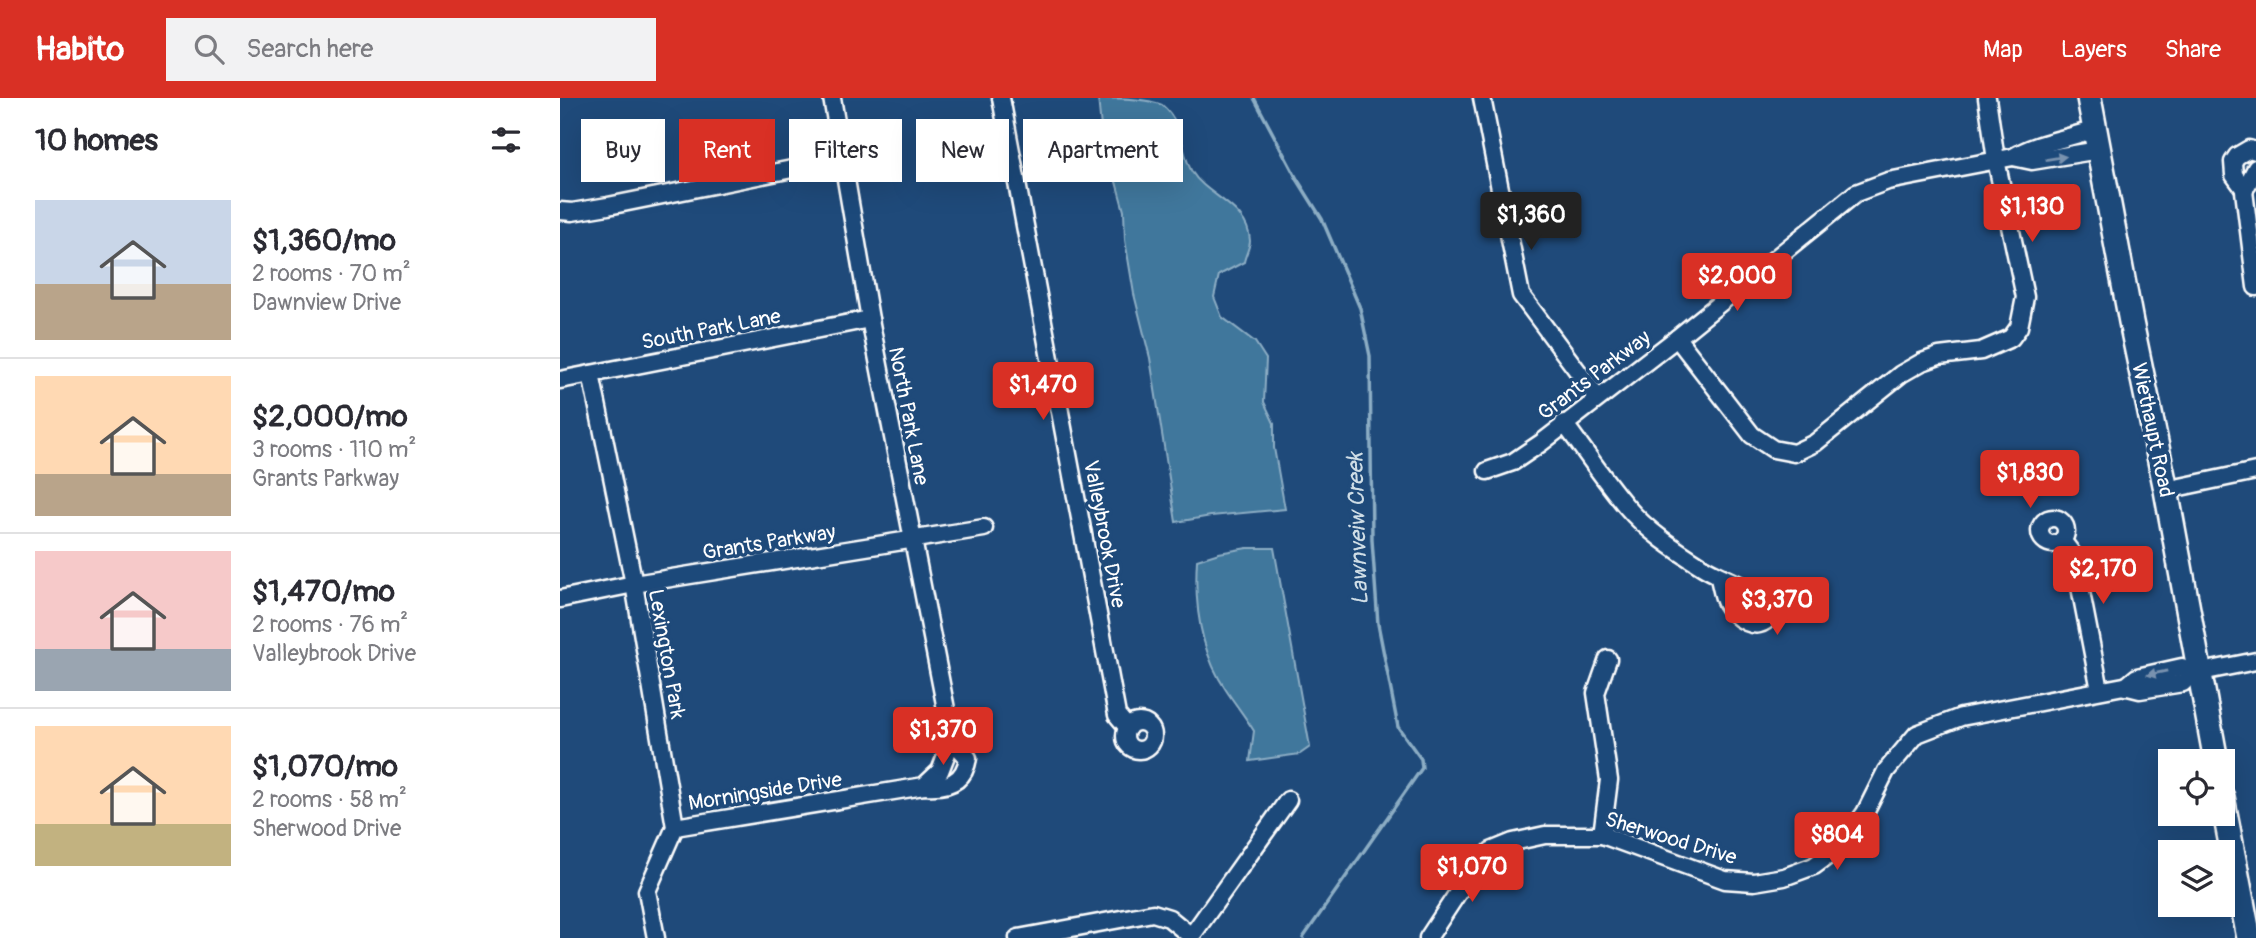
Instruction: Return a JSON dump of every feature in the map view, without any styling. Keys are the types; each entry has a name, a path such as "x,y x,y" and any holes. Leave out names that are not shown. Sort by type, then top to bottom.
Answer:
{"street":[{"name":"North Park Lane","path":"832,98 835,119"},
{"name":"Valleybrook Drive","path":"1001,98 1117,715 1128,728"},
{"path":"1482,98 1521,295 1597,397"},
{"path":"1677,338 1752,435 1773,449 1794,453 1815,443 1900,374 1922,362 1939,356 1981,351 2011,338 2019,327 2025,298 1996,160 1987,98"},
{"name":"Wiethaupt Road","path":"2089,98 2130,322 2166,489 2194,673 2213,749"},
{"name":"Grants Parkway","path":"1488,471 1513,462 1564,424 1677,338 1856,193 1888,181 1996,160 2013,157 2032,161 2097,139"},
{"path":"2256,151 2249,149 2233,162 2234,175 2245,190 2256,286"},
{"path":"2245,190 2256,168"},
{"path":"560,211 572,212 608,206 789,170"},
{"name":"North Park Lane","path":"846,182 912,541 952,740 968,758 961,776 946,786 924,786"},
{"name":"South Park Lane","path":"560,380 870,319"},
{"name":"Lexington Park","path":"592,374 634,584 675,827"},
{"path":"1564,424 1634,514 1671,546 1718,575"},
{"path":"2166,489 2256,471"},
{"name":"Grants Parkway","path":"560,599 634,584 984,528"},
{"path":"2062,540 2074,556 2100,690"},
{"path":"1602,835 1609,780 1597,693 1608,659"},
{"name":"Sherwood Drive","path":"1428,938 1459,891 1491,851 1513,842 1545,835 1602,835 1725,880 1754,882 1784,877 1814,866 1841,846 1865,813 1886,771 1917,734 1961,717 2125,687 2137,677 2182,667 2194,673 2256,662"},
{"path":"924,786 940,771 952,740"},
{"name":"Morningside Drive","path":"675,827 924,786"},
{"path":"1017,938 1153,913 1169,918 1191,937 1288,800"},
{"path":"2228,826 2249,938"},
{"path":"656,938 647,891 675,827"}],"water":[{"path":"1098,98 1156,103 1162,105 1173,119 1100,119"},
{"path":"1183,146 1188,164 1199,181 1243,219 1250,241 1244,262 1219,275 1214,297 1222,317 1255,342 1266,359 1264,402 1274,423 1274,448 1285,509 1176,522 1150,358 1134,294 1125,240 1124,211 1116,182 1183,182"},
{"path":"1247,548 1274,548 1310,747 1300,754 1250,761 1254,731 1226,690 1210,660 1198,611 1196,577 1197,560"}],"waterway":[{"name":"Lawnveiw Creek","path":"1254,98 1297,179 1322,219 1360,308 1370,356 1372,540 1378,624 1398,727 1421,759 1422,768 1303,938"}]}
